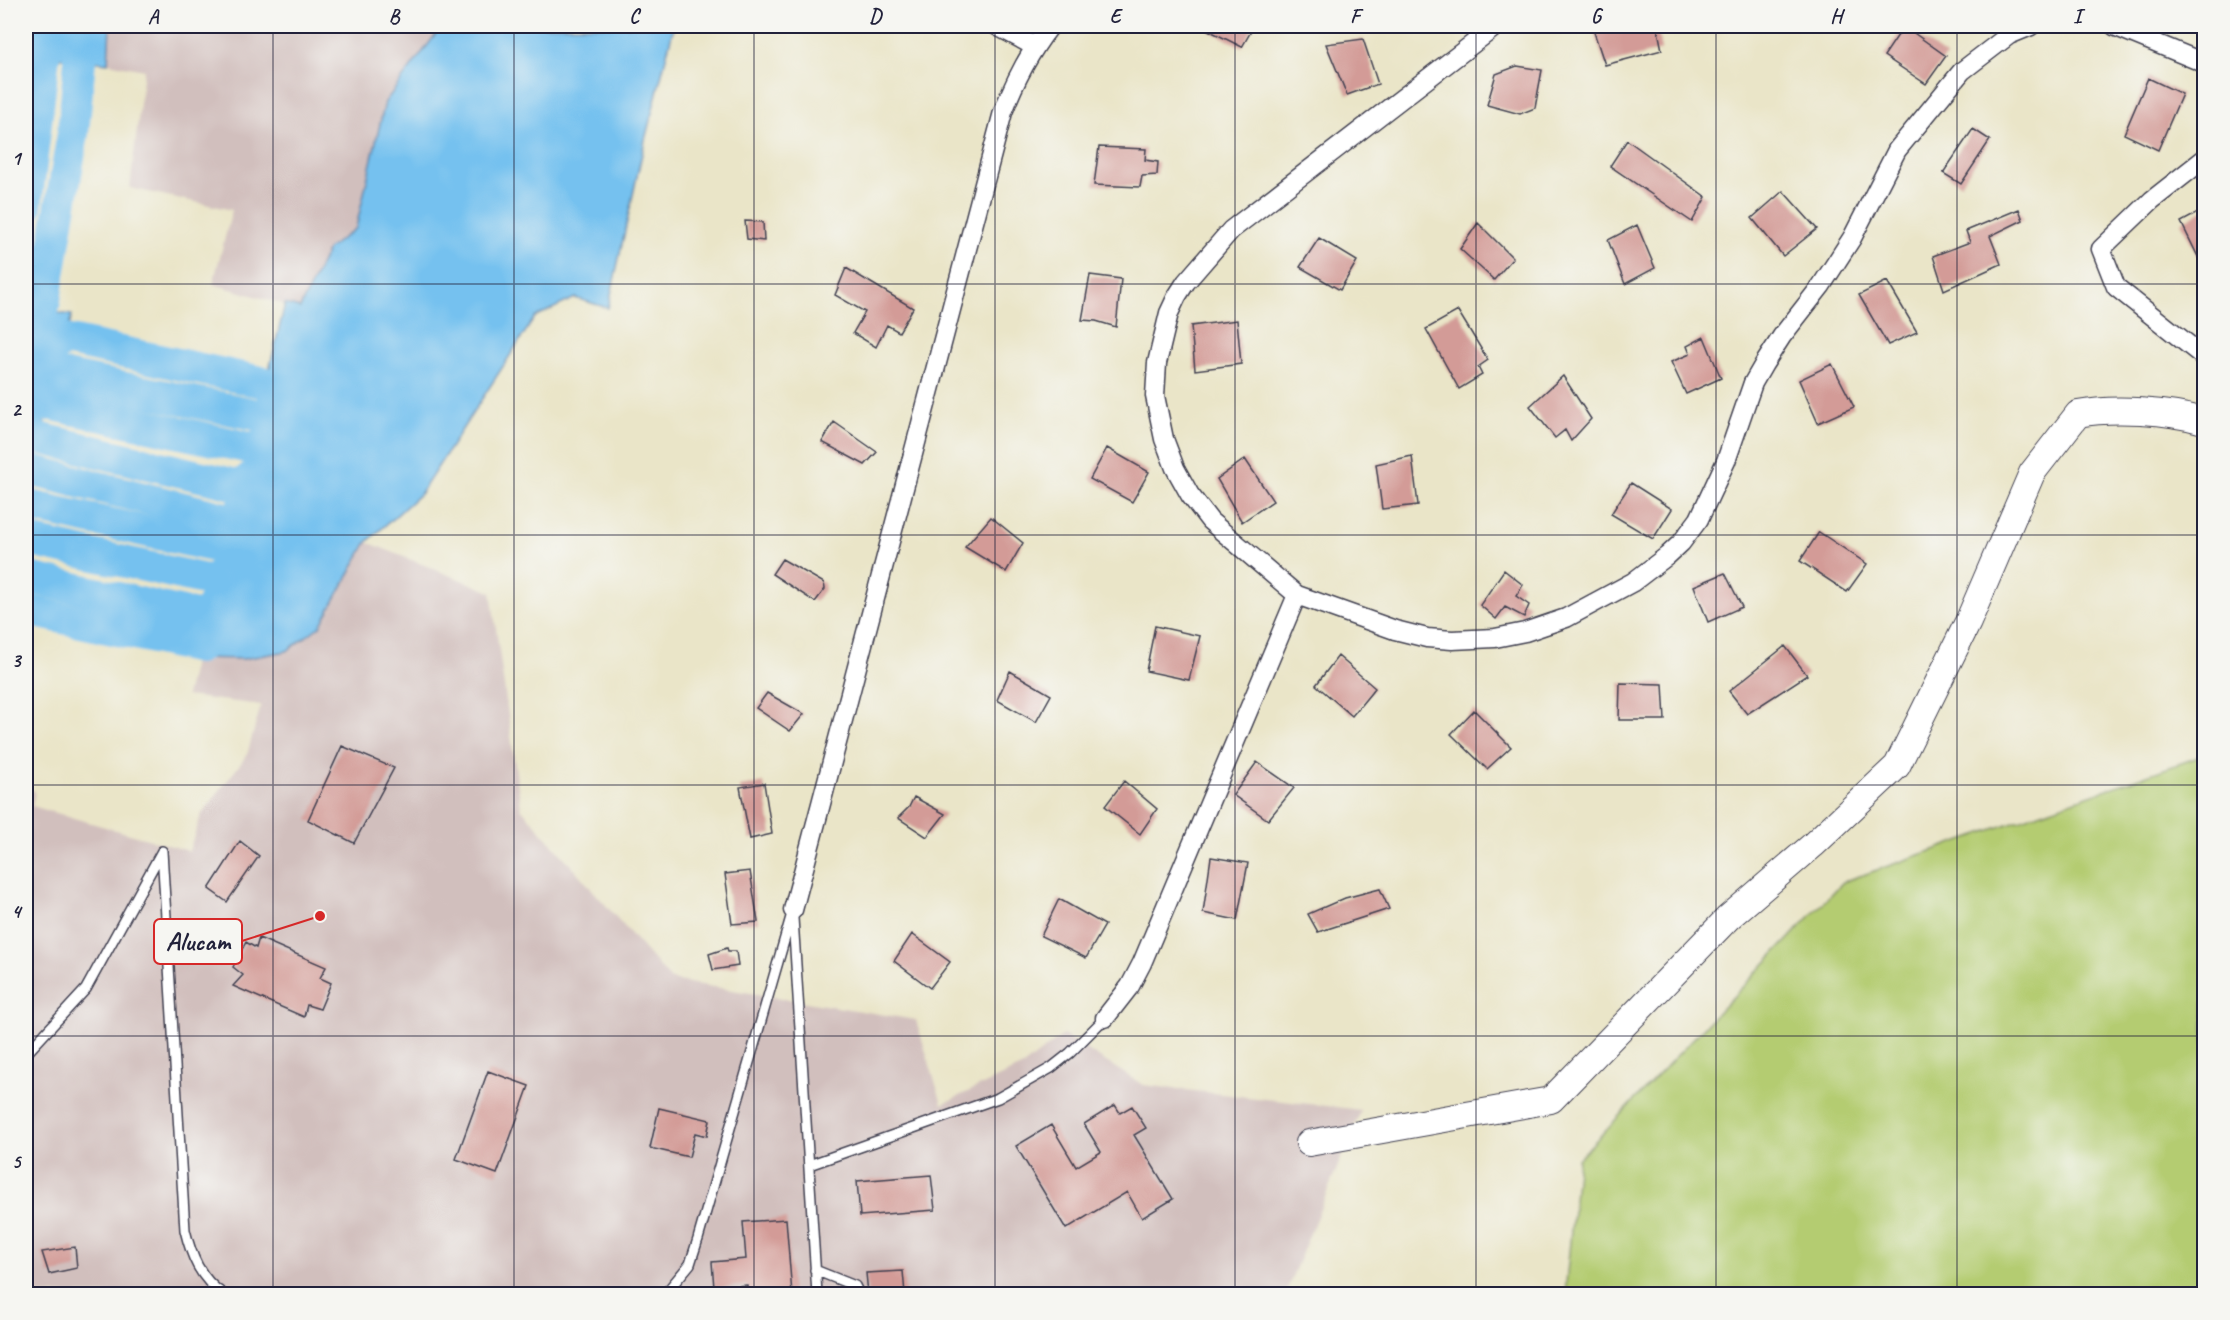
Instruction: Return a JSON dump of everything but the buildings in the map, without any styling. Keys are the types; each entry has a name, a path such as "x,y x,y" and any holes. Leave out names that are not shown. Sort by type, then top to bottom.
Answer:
{"street":[{"path":"997,26 1034,46"},
{"path":"793,910 1003,112 1014,81 1034,46 1050,26"},
{"path":"1496,26 1239,223 1186,282 1169,313 1159,351 1155,396 1164,440 1175,468 1190,495 1210,521 1297,595 1395,630 1426,638 1452,640 1495,638 1525,632 1566,618 1648,572 1681,543 1699,519 1726,461 1753,383 1782,336 1821,286 1852,238 1904,139 1962,71 2009,35 2031,26"},
{"path":"2114,26 2205,63"},
{"path":"2205,159 2152,200 2101,249 2116,286 2205,357"},
{"path":"1309,1143 1551,1100 1728,918 1812,845 1897,766 1968,622 2032,473 2078,414 2103,409 2189,417 2205,421"},
{"path":"1105,1018 1130,986 1142,963 1297,595"}],"lane":[{"path":"26,1054 86,989 162,851 185,1230 192,1256 204,1276 222,1294"},
{"path":"793,910 816,1294"},
{"path":"665,1294 681,1277 693,1256 793,910"},
{"path":"808,1165 998,1098 1051,1068 1070,1053 1105,1018"},
{"path":"815,1270 855,1286 860,1294"}],"shaded area":[{"path":"110,26 442,26 385,102 356,228 328,249 300,309 213,284 232,210 130,188 144,70 108,63"},
{"path":"367,542 491,592 521,808 671,980 916,1020 942,1104 1023,1066 1063,1035 1143,1085 1361,1110 1285,1294 26,1294 26,789 35,791 32,806 189,851 201,815 247,755 261,705 186,696 195,658 243,659 320,626"}],"green space":[{"path":"2204,755 2204,1294 1565,1294 1578,1159 1843,882"}],"water":[{"path":"26,26 110,26 108,63 26,54"},
{"path":"442,26 674,26 645,140 608,308 575,298 535,317 421,493 367,542 320,626 287,651 243,659 195,658 241,486 285,304 300,308 328,249 356,228 385,102"},
{"path":"26,308 72,315 26,492"}],"waterway":[{"path":"26,207 44,56 40,26"},
{"path":"26,326 43,311 73,133 80,60 68,26"},
{"path":"26,364 65,340 266,383 291,418"},
{"path":"26,387 56,374 258,415 298,432"},
{"path":"26,410 49,404 250,448 290,437"},
{"path":"26,439 39,438 241,486 268,463"},
{"path":"26,469 233,520 251,497"},
{"path":"26,505 225,549 248,514"},
{"path":"26,540 216,582 231,556"},
{"path":"26,577 206,618 217,596"},
{"path":"26,610 198,648 217,609"}],"place":[{"name":"Alucam","path":"320,916"}]}
